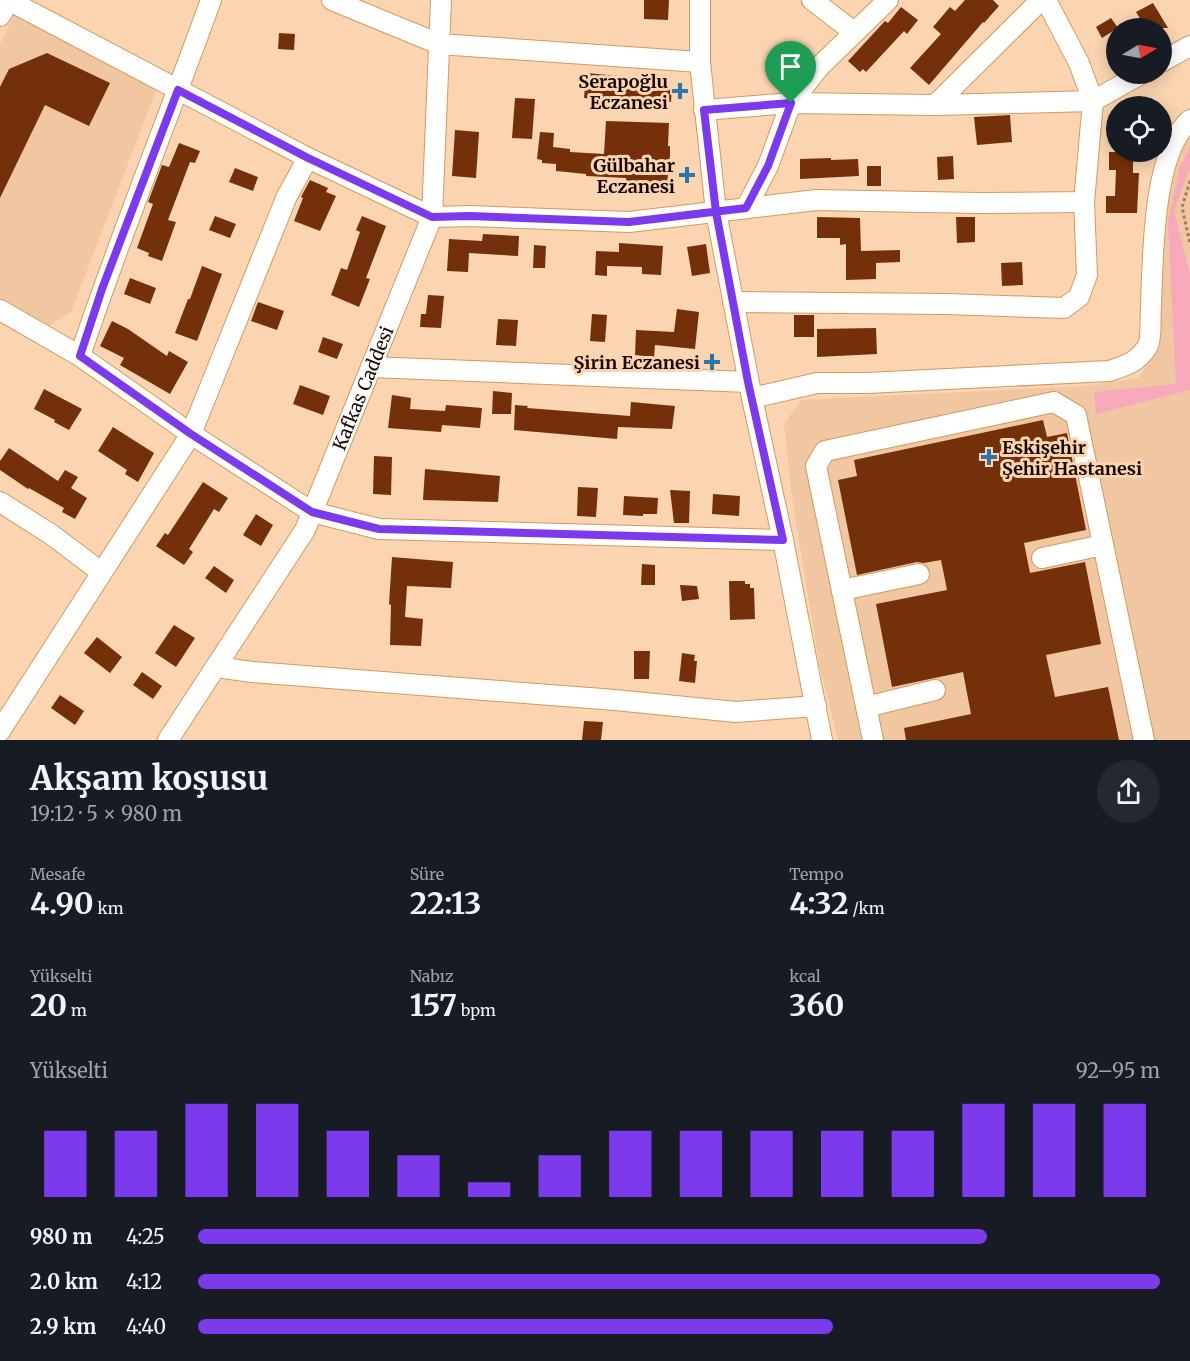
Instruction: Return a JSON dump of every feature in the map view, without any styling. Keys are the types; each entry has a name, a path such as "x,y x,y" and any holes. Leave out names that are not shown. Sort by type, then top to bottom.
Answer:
{"street":[{"path":"0,16 9,0 308,158 432,217 470,216 629,222 816,200 1084,202"},
{"path":"80,356 102,289 210,0"},
{"path":"332,0 439,44 700,62"},
{"name":"Kafkas Caddesi","path":"168,740 305,530 432,217 441,0"},
{"path":"700,0 700,62 716,212 822,740"},
{"path":"812,0 854,32"},
{"path":"746,208 768,166 791,103 819,67 888,0"},
{"path":"934,105 1041,0"},
{"path":"733,302 946,304 1064,308 1079,297 1087,275 1084,202 1093,101 1079,63 1046,0"},
{"path":"1172,56 1190,46"},
{"path":"704,110 791,103 934,105 1093,101 1124,84"},
{"path":"371,366 750,390 818,383 879,383 1110,371 1133,363 1149,345 1154,238 1160,190 1171,146 1190,120"},
{"path":"0,731 191,434 287,196 308,158"},
{"path":"0,310 80,356 191,434 312,512 379,529 783,540"},
{"path":"873,740 816,466 825,451 1054,402 1076,415 1144,740"},
{"path":"0,502 52,535 101,572"},
{"path":"1042,558 1103,545"},
{"path":"842,590 919,574"},
{"path":"216,667 252,672 615,700 736,712 816,706"},
{"path":"866,707 935,690"}],"path":[{"path":"1190,181 1182,207 1190,244"}],"shaded area":[{"path":"15,13 157,88 71,312 48,327 0,298 0,44"},
{"name":"Eskişehir Şehir Hastanesi","path":"1190,130 1190,740 838,740 819,663 791,491 784,424 801,400 1083,386 1138,378 1159,349 1156,240 1182,134"},
{"path":"1190,148 1190,167 1174,211 1190,275 1190,390 1096,414 1094,392 1176,384 1168,222 1180,166"}],"building":[{"path":"644,0 669,0 668,20 644,19"},
{"path":"965,0 993,0 999,6 929,85 910,68 941,34 933,27 950,7 955,11"},
{"path":"1153,3 1162,18 1140,18 1136,12"},
{"path":"901,7 918,20 907,34 904,31 866,72 863,69 860,72 848,61 885,21 888,23"},
{"path":"1106,21 1106,36 1102,38 1096,27"},
{"path":"279,33 295,34 294,50 278,49"},
{"path":"47,53 110,83 89,126 45,105 0,198 0,87 9,69"},
{"path":"586,73 630,77 629,86 672,89 671,102 604,97 604,100 584,98"},
{"path":"515,98 535,99 532,139 512,138"},
{"path":"1010,115 1012,142 977,145 974,117"},
{"path":"606,121 669,123 670,155 667,185 626,183 626,178 586,176 586,174 556,171 556,164 542,163 542,160 537,159 540,132 554,133 553,147 570,149 570,152 604,154"},
{"path":"455,130 479,132 476,178 452,176"},
{"path":"179,143 200,151 195,163 190,162 168,220 176,222 162,261 148,256 149,253 137,248 153,204 148,202 162,165 169,167"},
{"path":"953,156 954,179 938,180 937,157"},
{"path":"831,158 831,160 858,159 859,176 800,179 800,159"},
{"path":"1109,162 1133,162 1133,173 1139,173 1137,213 1106,213 1106,196 1115,196 1116,170 1109,170"},
{"path":"867,166 881,166 881,186 867,186"},
{"path":"235,168 258,177 253,191 229,182"},
{"path":"310,180 328,188 326,192 336,196 320,231 294,221 303,198 301,197"},
{"path":"215,216 236,224 230,238 209,230"},
{"path":"362,216 386,226 366,278 370,279 359,307 331,295 341,268 347,270 360,232 356,230"},
{"path":"817,217 860,218 861,251 900,250 900,262 876,263 876,279 846,280 846,244 840,245 840,238 817,238"},
{"path":"956,217 975,217 975,242 957,243"},
{"path":"483,234 519,236 518,256 469,253 468,272 447,271 449,239 482,241"},
{"path":"619,243 663,246 661,275 642,274 642,267 607,266 607,276 595,275 596,251 619,252"},
{"path":"706,244 710,273 692,276 687,247"},
{"path":"534,245 546,246 545,268 533,268"},
{"path":"1022,262 1023,285 1002,286 1001,263"},
{"path":"202,266 222,274 197,341 175,333"},
{"path":"130,278 156,288 150,304 124,294"},
{"path":"428,295 444,296 441,328 420,327 421,314 426,314"},
{"path":"258,302 284,311 277,330 251,321"},
{"path":"677,309 699,312 695,349 655,345 654,357 635,355 636,330 674,332"},
{"path":"592,314 607,315 605,342 590,341"},
{"path":"794,315 814,315 814,337 794,337"},
{"path":"498,319 518,320 516,346 496,345"},
{"path":"112,321 128,329 167,356 169,351 188,362 170,394 120,365 124,358 100,346"},
{"path":"876,328 877,354 817,357 817,329"},
{"path":"323,337 343,344 337,359 318,352"},
{"path":"300,385 330,396 323,415 293,404"},
{"path":"44,389 82,409 69,430 34,409"},
{"path":"493,391 512,393 511,414 492,414"},
{"path":"392,395 411,398 410,409 445,411 446,405 482,408 480,428 442,425 441,432 388,428"},
{"path":"631,402 675,406 672,429 618,427 617,439 514,430 515,405 528,406 527,408 630,416"},
{"path":"1043,420 1047,437 1067,433 1086,530 1024,543 1030,573 1085,562 1101,644 1046,655 1055,697 1108,687 1119,740 906,740 904,728 971,714 963,672 892,687 876,604 947,590 941,560 917,562 857,575 838,480 857,476 854,460"},
{"path":"113,427 154,453 138,482 125,474 127,470 98,451"},
{"path":"9,448 58,481 65,470 78,477 71,488 87,498 75,519 62,512 64,508 28,489 0,470 0,461"},
{"path":"374,456 392,457 391,495 373,494"},
{"path":"425,469 500,476 498,502 423,500"},
{"path":"203,482 228,498 219,512 214,509 189,549 193,552 184,565 156,546 165,533 168,535"},
{"path":"578,487 598,488 596,517 577,516"},
{"path":"670,490 690,491 689,523 674,523"},
{"path":"713,494 740,496 739,516 712,514"},
{"path":"624,496 658,498 657,514 623,515"},
{"path":"256,514 273,525 261,546 243,535"},
{"path":"392,557 453,562 451,588 407,586 405,617 423,619 421,646 390,645 391,605 389,604"},
{"path":"642,564 655,565 655,585 641,585"},
{"path":"214,566 234,580 226,593 205,578"},
{"path":"729,581 745,581 745,584 750,584 750,588 754,588 755,619 730,620"},
{"path":"680,585 697,586 699,599 682,601"},
{"path":"174,625 195,638 176,667 155,653"},
{"path":"97,637 122,657 110,673 84,653"},
{"path":"634,651 650,651 649,679 634,679"},
{"path":"682,653 695,655 694,661 697,661 695,683 679,681"},
{"path":"142,672 162,686 153,699 133,685"},
{"path":"60,695 84,711 75,725 51,708"},
{"path":"584,721 603,722 601,740 582,740"}],"place":[{"name":"Serapoğlu Eczanesi","path":"680,91"},
{"name":"Gülbahar Eczanesi","path":"687,175"},
{"name":"Şirin Eczanesi","path":"712,362"},
{"name":"Eskişehir Şehir Hastanesi","path":"989,457"}],"route":[{"path":"791,103 704,110 716,212 748,382 783,540 379,529 312,512 191,434 80,356 102,289 178,90 308,158 432,217 470,216 629,222 716,212 746,208 768,166 791,103"}]}
